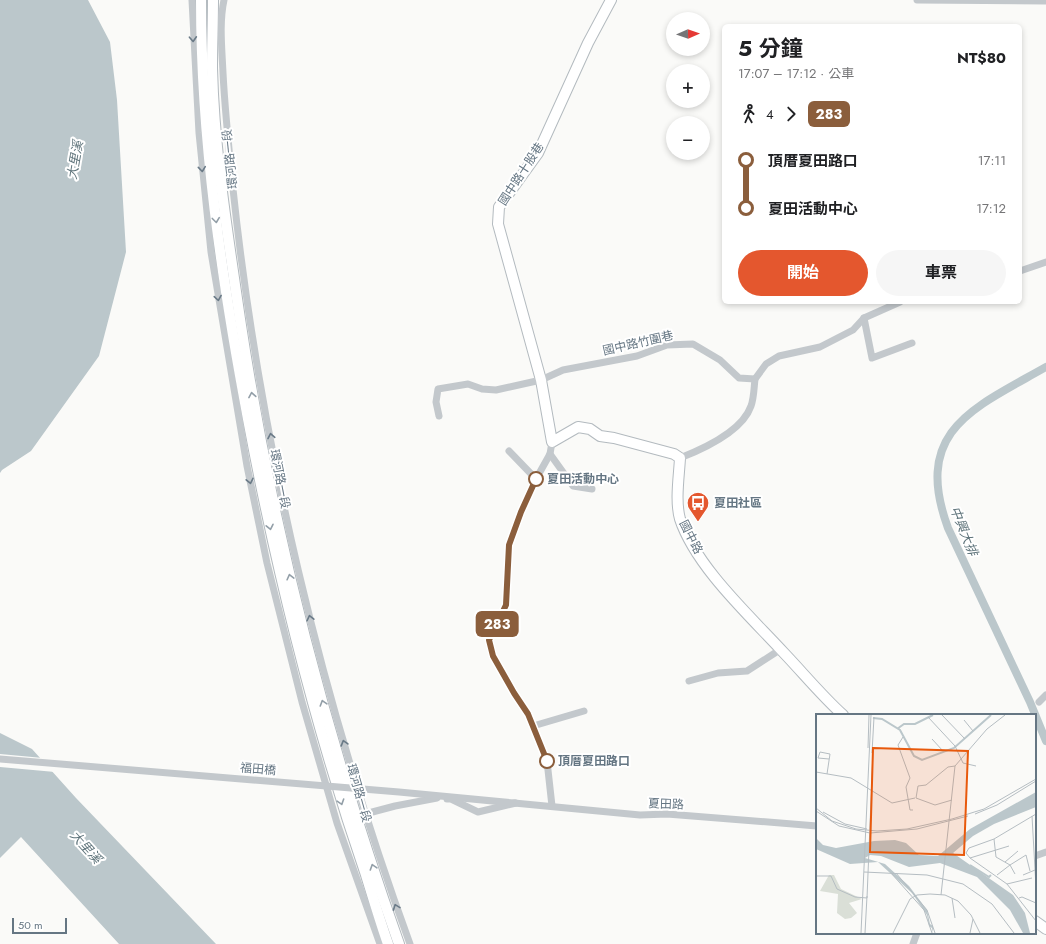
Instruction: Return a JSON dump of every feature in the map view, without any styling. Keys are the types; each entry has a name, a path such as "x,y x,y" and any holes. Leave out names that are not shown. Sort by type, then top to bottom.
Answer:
{"street":[{"path":"192,0 199,133 211,252 235,398 267,563 302,702 337,823 380,944"},
{"name":"環河路一段","path":"201,0 201,54 205,123 225,287 233,338 257,464 282,582 334,781 356,817 410,944"},
{"name":"環河路一段","path":"213,0 212,70 218,147 229,248 247,365 264,458 284,554 309,655 356,817 399,944"},
{"name":"環河路一段","path":"224,0 221,12 227,133 239,250 262,391 294,548 356,817 388,944"},
{"name":"國中路十股巷","path":"541,380 498,224 498,211 506,196 538,153 588,43 611,0"},
{"path":"917,0 1046,1"},
{"path":"1022,270 1046,262"},
{"path":"552,442 578,428 584,428 590,429 600,436 643,445 674,454 680,458 712,445 745,418 752,406 755,379 766,364 779,356 820,347 854,330 864,318 896,304"},
{"path":"864,318 872,358 912,343"},
{"name":"國中路竹圍巷","path":"440,416 436,402 438,389 468,384 482,389 496,390 541,380 563,370 638,356 667,345 693,344 720,360 738,378 755,379"},
{"path":"541,380 552,442 550,454 536,479 521,512 509,545 506,605 489,640 493,656 528,714 547,761 552,806"},
{"path":"509,451 536,479"},
{"path":"550,454 573,486 592,490"},
{"name":"國中路","path":"680,458 678,500 680,519 706,566 729,594 842,714"},
{"path":"689,681 718,673 747,671 781,649"},
{"path":"1039,702 1046,695"},
{"path":"533,726 584,711"},
{"name":"福田橋","path":"0,759 515,803"},
{"path":"337,823 430,798 451,799 478,812 515,803"},
{"name":"夏田路","path":"515,803 640,815 667,814 816,826"},
{"path":"1036,856 1046,852"},
{"path":"1036,922 1046,928"},
{"path":"913,944 917,934"}],"water":[{"name":"大里溪","path":"0,0 88,0 110,42 117,100 126,252 99,356 31,451 2,470 0,473"},
{"name":"大里溪","path":"0,733 32,749 76,798 216,944 119,944 21,837 0,858"}],"pier":[{"path":"0,754 43,758 55,772 0,767"}],"waterway":[{"name":"中興大排","path":"1035,714 948,528 939,495 938,467 944,445 956,426 974,410 995,396 1046,367"},
{"name":"中興大排","path":"1036,717 1046,741"}],"bus line":[{"name":"283","path":"536,479 521,512 509,545 506,605 489,640 493,656 528,714 547,761"}],"place":[{"name":"夏田活動中心","path":"536,479"},
{"name":"夏田社區","path":"698,522"},
{"name":"頂厝夏田路口","path":"547,761"}]}
